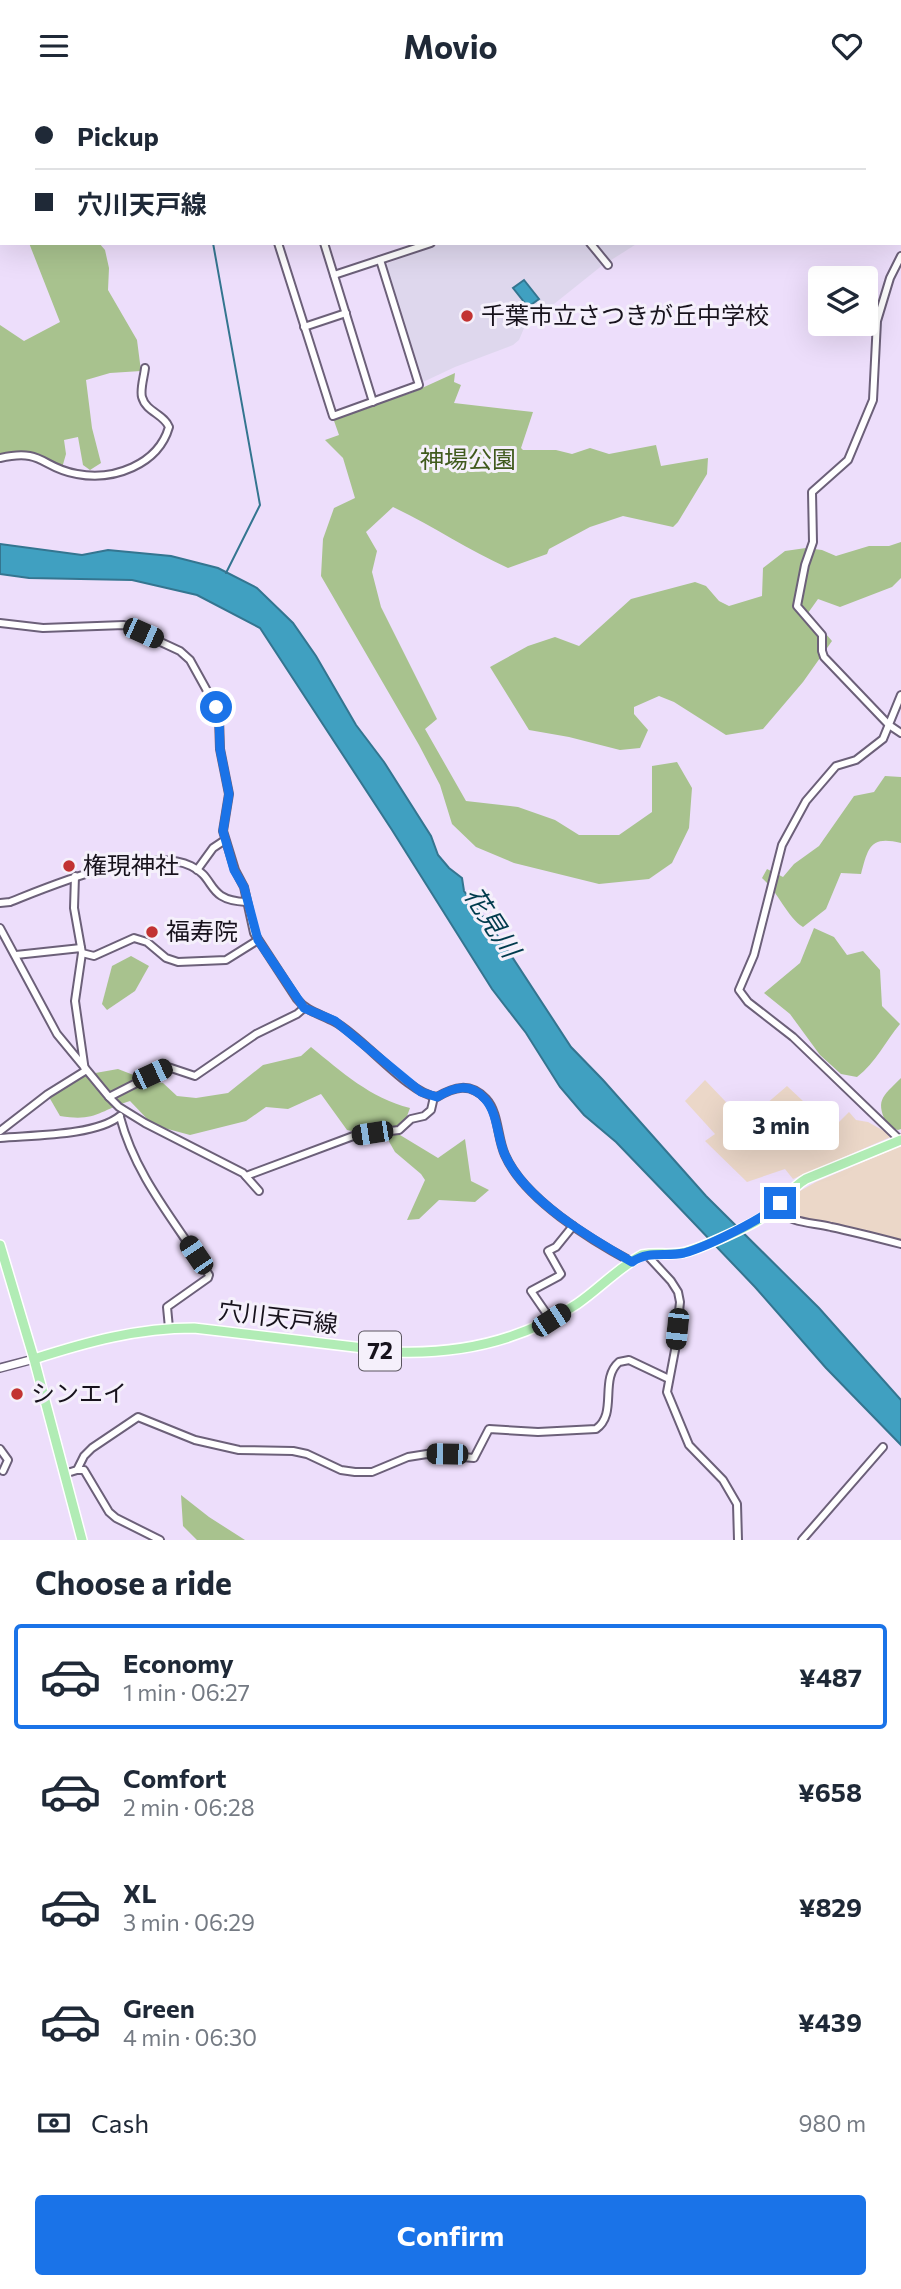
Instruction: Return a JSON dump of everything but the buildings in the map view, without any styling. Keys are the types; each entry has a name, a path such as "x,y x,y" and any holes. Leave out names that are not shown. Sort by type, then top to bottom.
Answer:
{"main road":[{"name":"72","path":"775,1208 791,1190 806,1179 901,1140"},
{"name":"穴川天戸線","path":"34,1359 98,1339 169,1328 194,1328 416,1353 492,1342 551,1320 646,1254 677,1254 704,1245 775,1208"},
{"path":"0,1245 34,1359 82,1540"}],"street":[{"path":"279,245 333,416 419,385 380,260"},
{"path":"325,245 373,402"},
{"path":"334,275 425,245"},
{"path":"592,245 608,265"},
{"path":"901,256 890,278 877,321 873,400 848,460 812,492 813,542 804,565 797,606 822,635 824,657 889,725 901,733"},
{"path":"304,327 346,313"},
{"path":"0,458 16,454 35,456 66,472 89,476 121,471 143,461 163,444 169,427 166,419 154,413 142,397 145,368"},
{"path":"0,623 43,628 124,625 180,651 190,660 219,718 220,749 229,794 222,823 234,870 244,887 258,940 304,1008 335,1021 421,1092 434,1097 463,1086 473,1089 486,1099 492,1110 505,1155 535,1195 573,1226 632,1262"},
{"path":"901,695 883,739 856,760 836,766 806,801 782,845 754,955 739,990 748,1002 793,1037 901,1140"},
{"path":"197,870 213,848 225,840"},
{"path":"0,903 10,902 75,876 158,859 188,864 197,870 216,894 246,902"},
{"path":"75,876 74,908 82,950 75,1001 85,1071"},
{"path":"0,928 57,1034 109,1097 119,1107 246,1176 259,1191"},
{"path":"16,955 82,950 94,956 134,938 147,942 172,960 226,960 258,940"},
{"path":"109,1097 168,1066 195,1076 228,1052 304,1008"},
{"path":"0,1131 48,1094 85,1071"},
{"path":"246,1176 356,1135 399,1130 411,1119 424,1116 431,1110 434,1097"},
{"path":"119,1107 127,1142 140,1171 209,1275 167,1307 169,1328"},
{"path":"0,1139 88,1128 120,1117"},
{"path":"775,1208 785,1217 800,1222 901,1244"},
{"path":"551,1320 531,1291 561,1274 548,1251 556,1247 573,1226"},
{"path":"646,1254 671,1281 678,1292 680,1302 667,1392 689,1444 723,1480 737,1504 738,1540"},
{"path":"0,1368 34,1359"},
{"path":"77,1470 84,1455 92,1448 138,1417 195,1440 239,1450 293,1451 307,1454 341,1470 355,1472 372,1472 408,1457 427,1454 474,1458 489,1429 524,1432 596,1429 606,1418 610,1373 619,1362 629,1360 669,1379"},
{"path":"802,1540 883,1447"},
{"path":"0,1449 8,1459 3,1471"},
{"path":"64,1474 84,1470 109,1512 160,1540"}],"shaded area":[{"name":"千葉市立さつきが丘中学校","path":"438,245 589,245 604,264 554,304 527,321 519,340 513,345 423,382 420,380 386,268 388,263"},
{"path":"595,245 635,245 608,262"},
{"path":"705,1080 745,1122 787,1086 804,1102 788,1121 799,1131 810,1122 818,1143 849,1112 856,1120 868,1122 893,1136 793,1179 785,1169 747,1182 705,1141 715,1134 685,1101"},
{"path":"901,1146 901,1240 837,1224 808,1220 785,1212 800,1191"}],"green space":[{"path":"30,245 101,245 105,250 109,268 108,290 137,340 141,371 110,373 86,380 92,428 101,463 90,470 83,465 78,437 64,440 66,454 62,468 32,454 0,454 0,325 24,341 60,322"},
{"name":"神場公園","path":"455,373 454,382 461,385 454,403 533,412 521,448 523,450 556,450 572,454 590,448 609,454 656,445 661,466 708,458 707,474 673,527 623,516 590,527 549,549 547,554 508,568 393,507 366,532 377,551 372,572 381,607 437,719 425,729 466,801 518,807 555,820 579,835 619,835 652,812 652,766 677,762 692,788 689,828 672,863 649,879 599,884 514,863 476,847 452,824 440,785 419,745 321,576 323,539 334,508 355,498 343,458 325,440 339,435 333,418 411,393"},
{"path":"901,542 901,578 892,587 840,607 818,599 808,613 832,641 803,682 763,729 726,735 674,702 659,696 634,707 634,714 648,730 640,748 620,750 529,730 490,667 528,646 555,637 579,646 631,599 695,582 706,586 719,601 729,606 762,596 763,568 785,551 806,548 822,550 836,556 869,546 889,546"},
{"path":"885,776 901,777 901,843 883,841 872,846 861,874 841,873 826,909 803,927 762,878 767,869 783,877 794,864 819,846 854,796 874,792"},
{"path":"814,928 834,937 847,955 863,951 880,970 882,1006 900,1024 857,1077 841,1074 820,1055 790,1014 764,993 800,963"},
{"path":"131,956 149,966 135,991 107,1010 102,1004 112,966"},
{"path":"311,1047 369,1091 410,1108 400,1135 438,1158 465,1139 471,1181 489,1190 475,1202 439,1200 419,1219 407,1220 425,1180 421,1174 395,1152 387,1138 347,1130 321,1094 288,1109 266,1107 246,1121 190,1135 153,1125 130,1101 82,1118 60,1116 49,1097 84,1075 118,1069 149,1081 163,1083 177,1096 196,1098 228,1093 263,1065 301,1056"},
{"path":"901,1078 901,1129 898,1130 888,1127 881,1105 885,1095"},
{"path":"181,1495 245,1540 197,1540 183,1526"}],"water":[{"path":"524,280 539,299 528,307 513,288"},
{"path":"0,544 82,555 108,550 171,556 218,568 257,588 293,623 316,656 356,725 384,762 431,836 438,855 462,878 464,891 503,943 571,1047 706,1196 819,1308 901,1400 901,1445 826,1368 755,1287 616,1142 584,1115 560,1087 526,1033 492,989 260,628 197,595 132,580 29,578 0,574"}],"waterway":[{"path":"213,245 260,505 226,573"}],"place":[{"name":"千葉市立さつきが丘中学校","path":"467,316"},
{"name":"権現神社","path":"69,866"},
{"name":"福寿院","path":"152,932"},
{"name":"シンエイ","path":"17,1394"}],"route":[{"path":"216,707 220,749 229,794 222,823 234,870 244,887 254,933 304,1008 335,1021 421,1092 437,1097 463,1086 473,1089 486,1099 492,1110 505,1155 535,1195 573,1226 632,1262 646,1254 691,1251 767,1215 780,1203"}],"water label":[{"name":"花見川","path":"492,922"}]}
